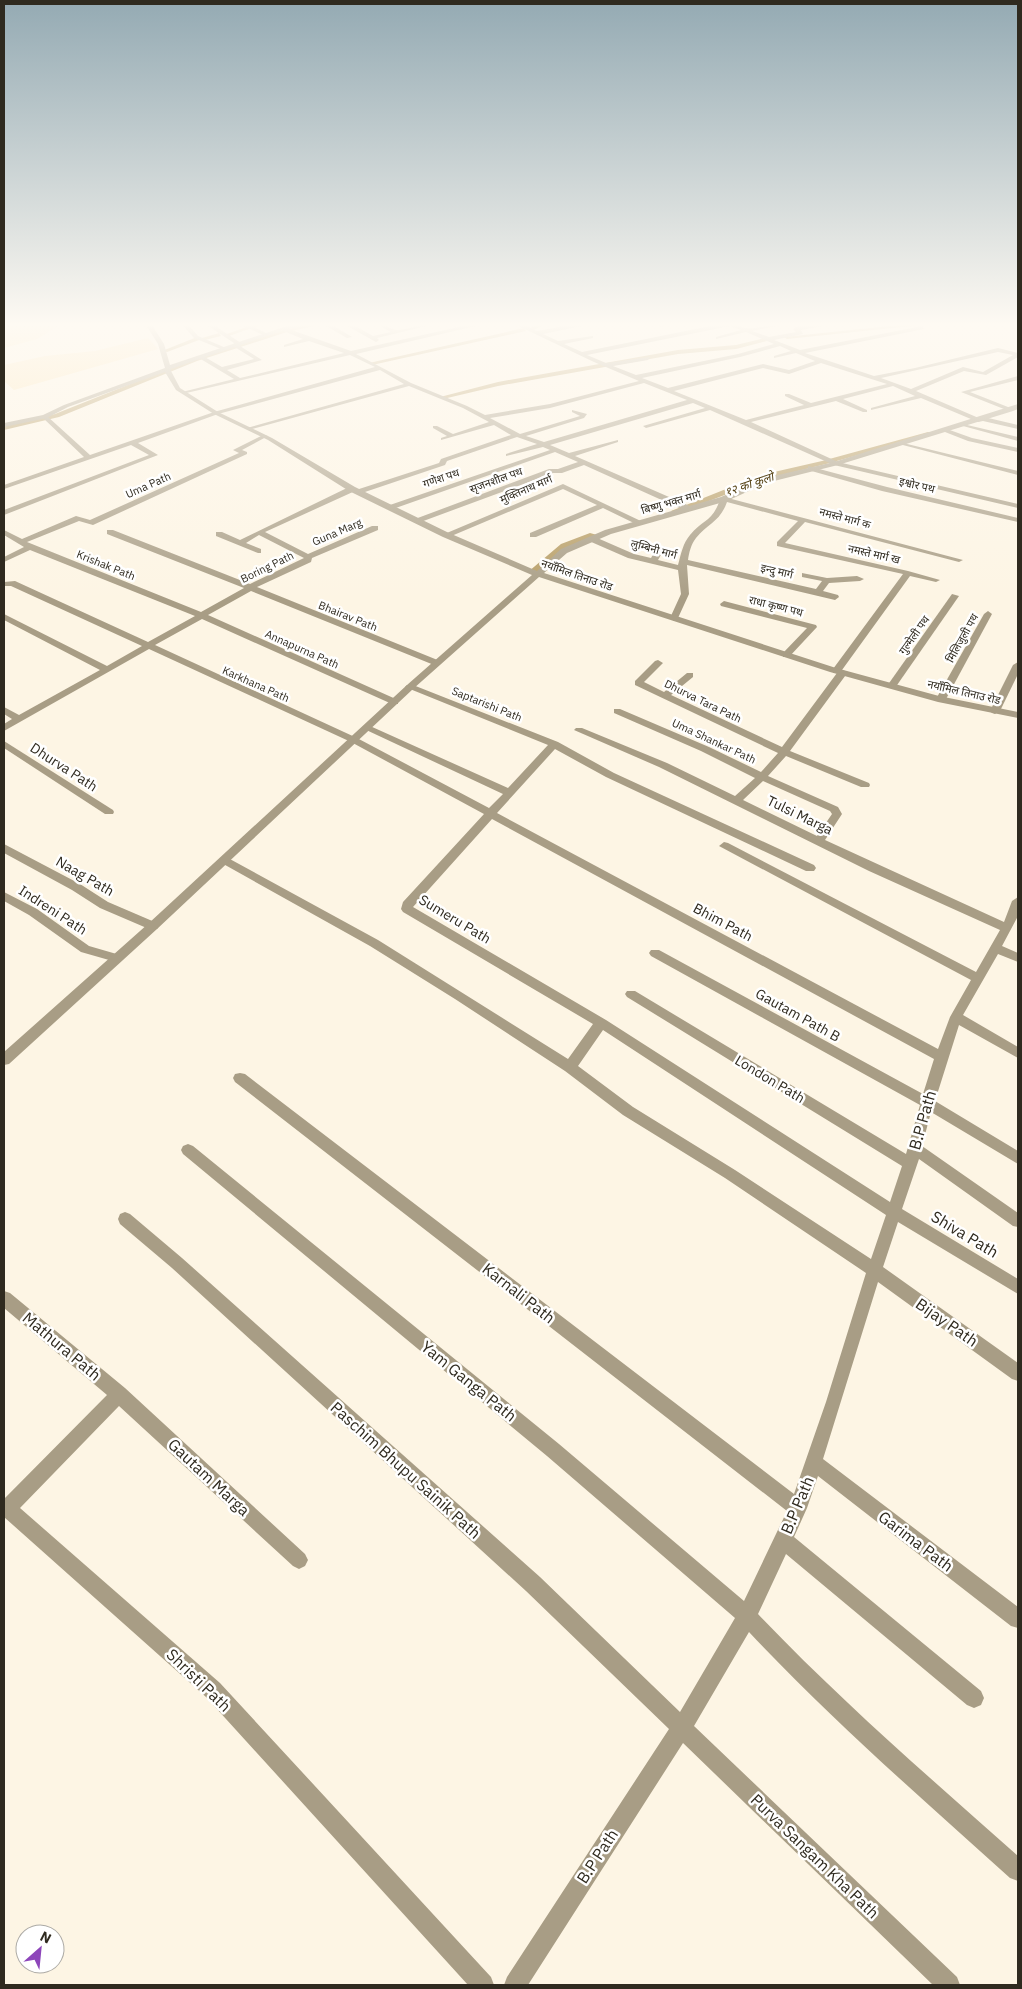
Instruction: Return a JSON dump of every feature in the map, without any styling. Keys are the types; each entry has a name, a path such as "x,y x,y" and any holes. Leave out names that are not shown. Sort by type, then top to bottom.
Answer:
{"street":[{"path":"4,425 14,422 47,419 53,415"},
{"path":"4,487 133,444 211,415"},
{"name":"नयाँमिल तिनाउ रोड","path":"220,415 265,436 355,490 390,508 446,535 538,574 839,672 941,699 1018,715"},
{"path":"250,428 298,415"},
{"path":"480,415 518,436 556,450 687,508"},
{"path":"484,417 497,415"},
{"path":"240,543 259,532 355,490 443,464 443,460 582,417 583,415"},
{"path":"508,455 643,415"},
{"path":"646,426 686,415"},
{"path":"728,415 836,464 1018,506"},
{"path":"745,422 772,415"},
{"path":"968,415 979,419 1018,427"},
{"name":"बिष्णु भक्त मार्ग","path":"4,1060 224,861 410,687 564,551 639,522 724,498 764,481 811,468 836,464 901,442 947,431 995,415"},
{"path":"47,419 89,458"},
{"path":"443,439 494,423"},
{"path":"965,425 1018,439"},
{"path":"435,427 453,436"},
{"path":"947,431 970,440 1018,450"},
{"name":"Uma Path","path":"21,542 79,518 90,523 245,453 236,450 265,436"},
{"path":"568,456 616,441"},
{"path":"901,442 1018,473"},
{"path":"4,513 155,455 133,444"},
{"name":"गणेश पथ","path":"390,508 556,450"},
{"name":"सृजनशील पथ","path":"418,521 552,471 583,463"},
{"name":"इश्वोर पथ","path":"811,468 885,489 1018,520"},
{"name":"मुक्तिनाथ मार्ग","path":"446,535 562,486 639,522"},
{"path":"674,618 684,594 683,565 687,546 693,536 714,520 720,511 724,498"},
{"name":"नमस्ते मार्ग क","path":"724,498 959,560"},
{"path":"533,535 604,505"},
{"name":"नमस्ते मार्ग ख","path":"804,519 780,544 908,574 839,672"},
{"name":"Guna Marg","path":"308,557 375,528"},
{"name":"Krishak Path","path":"4,532 30,547 201,616"},
{"name":"Bhairav Path","path":"110,532 252,587 333,622 437,663"},
{"name":"Boring Path","path":"4,728 252,587 308,560 308,557 259,532"},
{"path":"219,534 258,551"},
{"name":"लुम्बिनी मार्ग","path":"592,539 631,556 683,565"},
{"path":"4,560 30,547"},
{"path":"653,561 661,548"},
{"name":"इन्दु मार्ग","path":"683,565 836,596"},
{"path":"908,574 936,580"},
{"path":"805,575 827,580 845,581 853,577 860,579"},
{"path":"818,592 827,580"},
{"name":"Karkhana Path","path":"4,584 12,583 354,740 490,813"},
{"path":"944,593 965,598"},
{"name":"गुल्मेली पथ","path":"892,686 955,596"},
{"name":"राधा कृष्ण पथ","path":"724,604 813,627 786,655"},
{"name":"मिलिजुली पथ","path":"941,699 988,614"},
{"name":"Annapurna Path","path":"201,616 395,702"},
{"path":"4,617 108,670"},
{"name":"Dhurva Tara Path","path":"658,663 633,681 784,752 865,785"},
{"path":"995,711 1018,665"},
{"name":"Uma Shankar Path","path":"617,711 705,749 762,777 784,752 839,672"},
{"path":"664,696 690,675"},
{"name":"Saptarishi Path","path":"410,687 554,744 610,775 810,868"},
{"path":"4,710 19,719"},
{"path":"367,728 510,793"},
{"name":"Tulsi Marga","path":"580,730 663,765 873,868 1006,928"},
{"name":"Dhurva Path","path":"4,744 109,812"},
{"name":"Sumeru Path","path":"554,744 407,905 407,909 601,1023"},
{"path":"737,800 762,777 834,809 837,814 835,819 819,841"},
{"name":"Bhim Path","path":"490,813 942,1057"},
{"path":"724,846 977,978"},
{"name":"Naag Path","path":"4,848 76,887 104,905 153,926"},
{"name":"Bijay Path","path":"224,861 374,943 570,1067 628,1111 730,1174 876,1271 1018,1372"},
{"name":"Indreni Path","path":"4,896 33,912 85,949 116,958"},
{"name":"B.P Path","path":"517,1984 682,1727 747,1616 798,1508 815,1463 860,1314 876,1271 912,1156 926,1103 956,1017 1018,904"},
{"path":"995,948 1018,958"},
{"name":"Gautam Path B","path":"655,953 926,1103 1018,1158"},
{"name":"London Path","path":"631,994 912,1156 1018,1221"},
{"path":"956,1017 1018,1053"},
{"path":"570,1067 601,1023"},
{"name":"Shiva Path","path":"601,1023 894,1212 1018,1287"},
{"name":"Karnali Path","path":"240,1078 798,1508"},
{"name":"Yam Ganga Path","path":"188,1150 553,1450 747,1616 802,1673 874,1742 1018,1870"},
{"name":"Paschim Bhupu Sainik Path","path":"124,1220 184,1270 533,1584 682,1727"},
{"name":"Mathura Path","path":"4,1298 119,1394"},
{"name":"Shristi Path","path":"119,1394 5,1508 213,1690 483,1985"},
{"name":"Gautam Marga","path":"119,1394 299,1560"},
{"name":"Garima Path","path":"815,1463 1018,1619"},
{"path":"783,1540 974,1698"},
{"name":"Purva Sangam Kha Path","path":"682,1727 949,1985"}],"waterway":[{"path":"4,428 60,415"},
{"name":"१२ को कुलो","path":"675,511 764,477 824,463 928,434"},
{"name":"१२ को कुलो","path":"532,572 564,546 593,535"}]}
